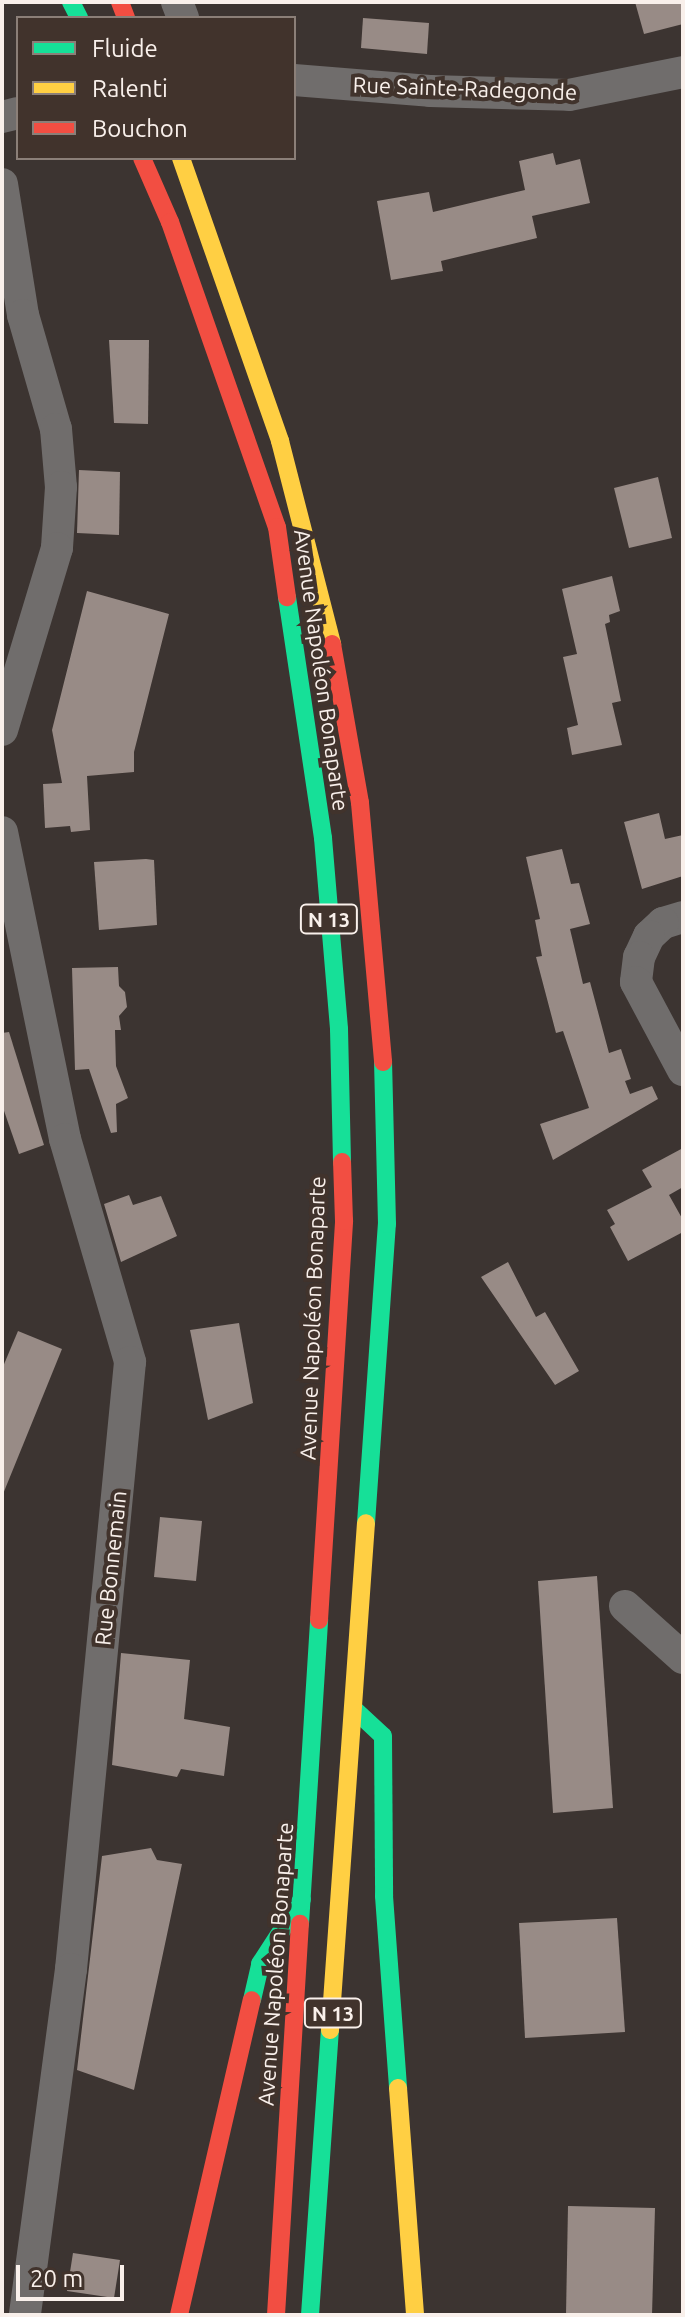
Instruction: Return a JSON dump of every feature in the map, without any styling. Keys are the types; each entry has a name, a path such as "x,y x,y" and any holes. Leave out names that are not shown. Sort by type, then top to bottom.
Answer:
{"main road":[{"name":"Avenue Napoléon Bonaparte","path":"143,160 170,222 277,527 323,838 339,1029 344,1221 276,2315"},
{"name":"Avenue Napoléon Bonaparte","path":"182,160 211,235 280,441 331,640 360,803 382,1028 387,1224 310,2315"},
{"path":"355,1710 383,1736 384,1896 415,2315"},
{"path":"179,2315 260,1964 303,1897"}],"street":[{"name":"Rue Sainte-Radegonde","path":"296,80 430,91 569,95 683,72"},
{"path":"2,184 23,315 56,429 61,487 57,548 2,730"},
{"name":"Rue Bonnemain","path":"2,832 65,1139 130,1362 71,1969 25,2315"},
{"path":"683,917 663,923 649,936 639,957 636,982 683,1070"},
{"path":"625,1606 683,1658"}],"building":[{"path":"635,2 683,2 683,24 644,34"},
{"path":"363,18 429,23 427,54 361,48"},
{"path":"553,153 556,165 580,159 590,203 532,216 537,238 441,261 443,271 391,280 377,201 429,192 433,212 525,190 519,161"},
{"path":"109,340 149,340 148,424 114,423"},
{"path":"79,470 120,472 119,535 77,533"},
{"path":"658,477 672,538 629,548 614,488"},
{"path":"612,576 620,611 609,615 610,622 605,624 621,701 612,703 622,745 572,755 567,728 578,725 563,657 577,654 562,589"},
{"path":"87,591 169,614 134,752 134,772 87,776 90,830 71,832 70,826 45,828 43,784 62,783 52,730"},
{"path":"659,813 665,839 683,835 683,876 642,889 624,822"},
{"path":"562,849 571,884 579,883 590,924 570,929 583,984 590,982 609,1053 621,1049 631,1079 625,1081 630,1094 652,1086 658,1099 553,1160 540,1124 589,1108 563,1031 556,1033 536,957 542,956 535,920 540,919 526,857"},
{"path":"154,860 157,925 99,930 94,862"},
{"path":"118,967 119,986 125,992 127,1007 119,1016 121,1030 115,1030 116,1066 128,1098 116,1104 117,1132 111,1133 89,1069 75,1070 72,968"},
{"path":"9,1032 44,1145 19,1154 2,1105 2,1033"},
{"path":"683,1148 683,1187 669,1195 683,1220 683,1232 628,1261 610,1227 615,1224 607,1210 652,1187 642,1170"},
{"path":"129,1195 133,1205 161,1196 177,1236 121,1262 104,1204"},
{"path":"508,1262 536,1317 545,1312 579,1371 555,1385 481,1277"},
{"path":"239,1323 253,1403 208,1420 190,1330"},
{"path":"18,1331 62,1349 3,1494 2,1369"},
{"path":"160,1517 202,1521 196,1581 154,1577"},
{"path":"597,1576 613,1808 553,1813 538,1581"},
{"path":"121,1653 190,1660 184,1719 230,1727 224,1776 181,1769 177,1777 112,1765"},
{"path":"151,1848 157,1860 182,1864 134,2090 77,2070 102,1856"},
{"path":"617,1918 625,2032 525,2038 519,1923"},
{"path":"568,2206 655,2208 652,2315 566,2315"},
{"path":"73,2253 120,2260 114,2298 67,2291"}],"traffic: fast":[{"path":"71,2 78,16"},
{"path":"287,597 323,838 339,1029 342,1162"},
{"path":"366,1523 387,1224 383,1062"},
{"path":"300,1924 319,1620"},
{"path":"355,1710 383,1736 384,1896 398,2088"},
{"path":"252,2000 260,1964 302,1899"},
{"path":"310,2315 330,2030"}],"traffic: slow":[{"path":"182,160 280,441 332,644"},
{"path":"330,2030 366,1523"},
{"path":"398,2088 415,2315"}],"traffic: jam":[{"path":"120,2 125,16"},
{"path":"143,160 170,222 277,527 287,597"},
{"path":"332,644 360,803 383,1062"},
{"path":"319,1620 344,1221 342,1162"},
{"path":"276,2315 300,1924"},
{"path":"179,2315 252,2000"}]}
